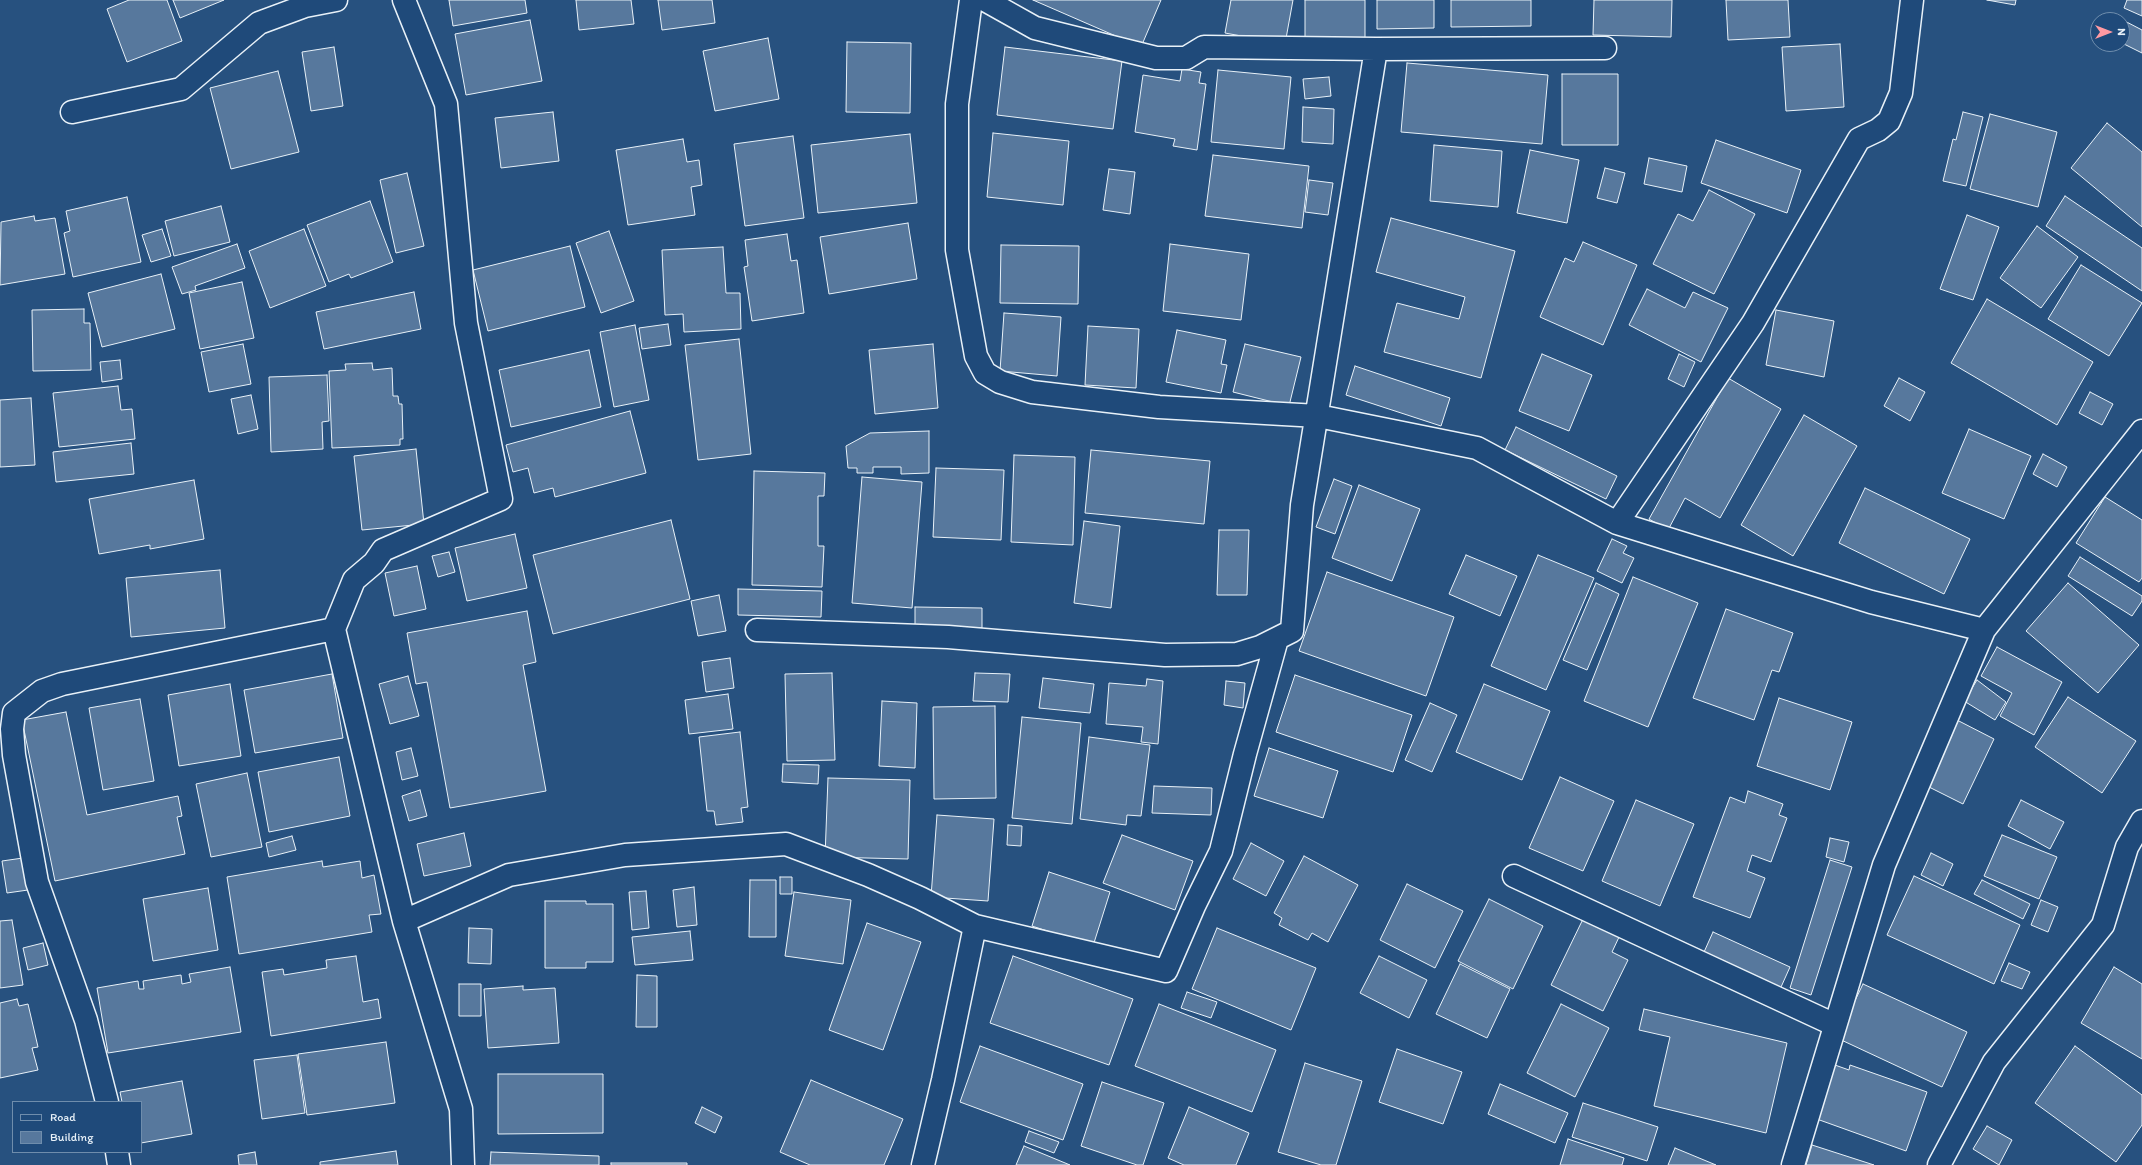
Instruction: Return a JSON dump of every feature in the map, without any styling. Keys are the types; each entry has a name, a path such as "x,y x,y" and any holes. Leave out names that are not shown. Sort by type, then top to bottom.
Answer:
{"street":[{"path":"72,112 181,89 259,23 305,6 336,0"},
{"path":"404,0 446,104 466,323 501,499 383,550 374,563 354,580 334,628 404,921 461,1109 463,1165"},
{"path":"971,0 957,104 956,250 976,356 984,373 1000,382 1032,392 1159,407 1318,416 1477,448 1617,523 1871,602 1984,630"},
{"path":"985,0 1035,28 1156,58 1186,58 1204,47 1376,50 1605,48"},
{"path":"1617,523 1754,323 1859,138 1878,130 1889,121 1901,92 1912,0"},
{"path":"757,630 948,637 1165,655 1237,654 1260,647 1292,631 1302,505 1318,416 1376,50"},
{"path":"1793,1165 1834,1025 1884,865 1984,630 2142,431"},
{"path":"107,1101 86,1020 37,882 14,755 12,729 14,714 42,691 62,684 334,628"},
{"path":"404,921 509,875 625,856 786,844 868,875 920,898 975,926 1166,971 1194,906 1221,851 1244,754 1277,639"},
{"path":"1939,1165 1994,1062 2103,925 2127,847 2142,822"},
{"path":"1514,876 1834,1025"},
{"path":"923,1165 943,1080 975,926"},
{"path":"117,1153 119,1165"}],"building":[{"path":"129,0 167,0 182,41 127,62 107,9"},
{"path":"173,0 224,0 180,18"},
{"path":"449,0 525,0 527,13 453,26"},
{"path":"576,0 631,0 634,24 579,30"},
{"path":"658,0 712,0 715,23 662,30"},
{"path":"1033,0 1161,0 1141,47"},
{"path":"1231,0 1293,0 1285,44 1225,33"},
{"path":"1305,0 1365,0 1365,40 1305,39"},
{"path":"1377,0 1434,0 1434,28 1377,29"},
{"path":"1451,0 1531,0 1531,26 1451,27"},
{"path":"1594,0 1672,0 1671,37 1593,35"},
{"path":"1726,0 1788,0 1790,37 1728,40"},
{"path":"1987,0 2016,0 2015,5"},
{"path":"2127,0 2142,0 2142,16 2124,8"},
{"path":"530,20 542,81 466,95 455,34"},
{"path":"2130,24 2142,30 2142,53 2130,47"},
{"path":"768,38 779,99 715,111 703,51"},
{"path":"847,42 911,43 910,113 846,112"},
{"path":"1840,44 1844,107 1786,111 1782,47"},
{"path":"334,47 343,106 311,111 302,52"},
{"path":"1005,47 1122,61 1113,129 997,115"},
{"path":"1407,63 1548,75 1542,144 1401,132"},
{"path":"1182,69 1201,72 1199,83 1206,84 1197,150 1173,146 1175,139 1135,132 1143,75 1180,81"},
{"path":"1218,70 1291,77 1284,149 1211,142"},
{"path":"278,71 299,152 231,169 210,88"},
{"path":"1562,74 1618,74 1618,145 1562,145"},
{"path":"1329,77 1331,96 1305,99 1303,79"},
{"path":"1303,107 1334,109 1333,144 1302,142"},
{"path":"553,112 559,161 501,168 495,118"},
{"path":"1963,112 1983,117 1966,186 1943,181 1953,139 1956,140"},
{"path":"1990,114 2057,132 2038,207 1970,189"},
{"path":"2107,123 2142,152 2142,227 2071,168"},
{"path":"993,133 1069,141 1063,205 987,197"},
{"path":"910,134 917,203 818,213 811,145"},
{"path":"793,136 804,218 745,226 734,144"},
{"path":"683,139 687,162 699,160 702,185 691,187 695,215 628,225 616,150"},
{"path":"1716,140 1801,170 1787,213 1701,183"},
{"path":"1434,145 1502,151 1498,207 1430,201"},
{"path":"1530,150 1579,160 1567,223 1517,213"},
{"path":"1213,155 1309,166 1302,228 1205,216"},
{"path":"1649,158 1687,166 1682,192 1644,184"},
{"path":"1605,168 1625,173 1617,203 1597,198"},
{"path":"1109,169 1135,172 1130,214 1103,210"},
{"path":"407,173 424,246 396,253 380,180"},
{"path":"1309,180 1333,183 1328,215 1305,212"},
{"path":"1709,190 1755,214 1714,294 1653,264 1678,214 1693,221"},
{"path":"2065,196 2142,248 2142,291 2046,226"},
{"path":"127,197 141,262 73,277 64,233 70,231 66,211"},
{"path":"370,201 393,262 351,278 349,274 329,282 307,225"},
{"path":"221,206 230,242 174,256 165,221"},
{"path":"1967,215 1999,227 1973,300 1940,289"},
{"path":"34,216 35,221 55,218 65,274 0,285 1,222"},
{"path":"1391,218 1515,251 1481,378 1384,352 1397,303 1459,319 1465,297 1376,272"},
{"path":"908,223 917,279 829,294 820,237"},
{"path":"2037,226 2078,257 2041,308 2000,278"},
{"path":"162,229 171,256 151,262 142,235"},
{"path":"304,229 326,286 270,308 249,251"},
{"path":"609,231 634,301 601,313 576,243"},
{"path":"787,234 791,261 797,260 804,313 752,321 744,267 748,266 745,240"},
{"path":"1583,242 1637,265 1603,345 1540,317 1565,258 1574,262"},
{"path":"237,244 245,268 195,286 196,290 182,294 172,267"},
{"path":"1170,244 1249,254 1241,320 1163,311"},
{"path":"1001,245 1079,246 1078,304 1000,303"},
{"path":"570,246 585,307 488,331 473,270"},
{"path":"723,247 726,293 740,293 741,329 684,332 683,314 665,315 662,250"},
{"path":"2081,265 2142,303 2109,356 2048,319"},
{"path":"161,274 175,329 102,347 88,293"},
{"path":"242,282 254,338 200,349 189,293"},
{"path":"1647,289 1685,308 1693,292 1728,308 1701,362 1629,325"},
{"path":"414,292 421,329 324,349 316,312"},
{"path":"1987,299 2093,362 2057,425 1951,363"},
{"path":"84,309 84,323 90,323 91,370 33,371 32,310"},
{"path":"1776,310 1834,321 1824,377 1766,365"},
{"path":"1004,313 1061,317 1057,376 1000,371"},
{"path":"668,324 671,345 642,349 639,328"},
{"path":"635,325 649,400 614,407 600,332"},
{"path":"1088,326 1139,329 1136,388 1085,385"},
{"path":"1177,330 1226,340 1221,364 1227,365 1221,393 1166,382"},
{"path":"739,339 751,454 698,460 685,345"},
{"path":"243,344 251,384 209,392 201,352"},
{"path":"933,344 938,408 875,414 869,350"},
{"path":"1245,344 1301,357 1289,406 1233,392"},
{"path":"589,350 601,407 511,427 499,370"},
{"path":"1542,354 1592,375 1569,431 1519,411"},
{"path":"1679,354 1695,362 1684,387 1668,379"},
{"path":"120,360 122,379 102,382 100,362"},
{"path":"372,363 373,370 392,368 393,396 398,396 399,404 402,404 403,439 400,439 400,445 332,448 329,371 346,370 345,364"},
{"path":"1355,366 1450,398 1441,426 1346,395"},
{"path":"327,375 329,421 322,422 323,449 271,452 269,377"},
{"path":"1728,378 1781,409 1720,518 1685,498 1668,530 1649,519"},
{"path":"1899,378 1925,392 1910,421 1884,406"},
{"path":"118,386 121,410 132,409 135,439 59,447 53,393"},
{"path":"2090,392 2113,404 2102,425 2079,413"},
{"path":"251,395 258,429 238,434 231,399"},
{"path":"31,398 35,465 0,467 0,400"},
{"path":"630,411 646,473 555,497 553,488 534,493 528,468 513,472 506,445"},
{"path":"1804,415 1857,446 1793,556 1741,525"},
{"path":"1516,427 1617,476 1606,499 1505,450"},
{"path":"1969,429 2031,456 2004,519 1942,493"},
{"path":"929,431 929,473 901,474 901,467 873,467 873,473 857,473 857,468 848,468 846,446 870,433"},
{"path":"131,443 134,474 56,482 53,452"},
{"path":"416,449 424,524 362,530 354,456"},
{"path":"1091,450 1210,461 1204,524 1085,513"},
{"path":"2043,454 2067,467 2057,487 2033,474"},
{"path":"1014,455 1075,457 1073,545 1011,542"},
{"path":"936,468 1004,470 1001,540 933,537"},
{"path":"754,471 825,473 824,496 818,496 818,546 824,546 822,587 752,585"},
{"path":"862,477 922,482 912,608 852,603"},
{"path":"1334,479 1352,486 1335,534 1316,527"},
{"path":"194,480 204,539 150,549 150,545 99,554 89,499"},
{"path":"1359,485 1420,509 1392,581 1332,558"},
{"path":"1865,488 1970,539 1944,594 1839,543"},
{"path":"2105,497 2142,520 2142,578 2139,582 2076,543"},
{"path":"671,520 690,599 553,634 533,555"},
{"path":"1084,521 1120,526 1111,608 1074,603"},
{"path":"1219,530 1249,530 1247,595 1217,595"},
{"path":"515,534 527,588 467,601 455,548"},
{"path":"1612,539 1627,546 1623,553 1634,558 1622,583 1597,571"},
{"path":"449,552 455,572 438,577 432,556"},
{"path":"1466,555 1517,576 1500,616 1449,594"},
{"path":"1538,555 1594,578 1546,690 1491,666"},
{"path":"2080,557 2142,596 2142,601 2132,616 2068,576"},
{"path":"417,566 426,609 394,616 385,573"},
{"path":"220,570 225,628 131,637 126,578"},
{"path":"1327,572 1454,617 1426,696 1299,651"},
{"path":"1633,577 1698,603 1648,727 1584,701"},
{"path":"1596,583 1619,594 1587,670 1563,660"},
{"path":"2068,583 2139,645 2098,693 2026,631"},
{"path":"738,589 822,591 821,617 738,615"},
{"path":"719,595 726,631 698,636 691,601"},
{"path":"915,607 982,608 982,628 915,627"},
{"path":"1726,609 1793,633 1779,672 1772,670 1754,720 1693,698"},
{"path":"527,611 536,662 523,665 546,791 450,808 427,682 416,684 407,633"},
{"path":"1997,647 2062,682 2034,735 2000,716 2012,693 1981,676"},
{"path":"730,658 734,688 706,692 702,662"},
{"path":"832,673 835,760 787,761 785,674"},
{"path":"975,673 1010,674 1008,702 973,701"},
{"path":"332,674 343,738 255,753 244,690"},
{"path":"1295,675 1412,715 1393,772 1276,732"},
{"path":"408,676 419,716 390,724 379,684"},
{"path":"1043,678 1094,684 1090,713 1039,708"},
{"path":"1147,679 1163,681 1158,744 1141,742 1143,727 1106,724 1109,683 1146,686"},
{"path":"1977,680 2006,702 1995,720 1964,701"},
{"path":"1226,681 1245,683 1243,708 1224,705"},
{"path":"230,684 241,756 179,766 168,695"},
{"path":"1484,684 1550,711 1522,780 1456,752"},
{"path":"728,694 733,729 689,734 685,700"},
{"path":"2068,697 2136,741 2102,793 2035,747"},
{"path":"1779,698 1852,722 1830,790 1757,766"},
{"path":"140,699 154,781 103,790 89,708"},
{"path":"882,701 917,703 915,768 879,766"},
{"path":"1430,703 1457,715 1432,772 1405,760"},
{"path":"995,706 996,798 934,799 933,707"},
{"path":"66,712 87,815 178,796 182,816 177,817 185,854 55,881 22,720"},
{"path":"1022,717 1081,723 1072,824 1012,818"},
{"path":"1955,719 1994,739 1963,804 1923,784"},
{"path":"740,732 748,807 741,808 743,822 716,825 714,811 707,811 699,737"},
{"path":"1089,737 1150,745 1141,816 1127,815 1126,825 1080,819"},
{"path":"411,748 418,776 402,780 396,752"},
{"path":"1269,748 1338,771 1323,818 1254,796"},
{"path":"339,757 350,816 269,832 258,772"},
{"path":"783,764 819,765 818,784 782,782"},
{"path":"247,773 262,847 211,857 196,784"},
{"path":"1560,777 1614,801 1583,871 1529,848"},
{"path":"828,778 910,780 908,859 825,857"},
{"path":"1154,786 1212,788 1211,815 1152,813"},
{"path":"420,790 427,816 409,821 402,796"},
{"path":"1748,791 1783,804 1779,815 1787,818 1771,862 1752,855 1747,871 1765,878 1750,918 1693,897 1730,797 1745,803"},
{"path":"1636,800 1694,824 1660,906 1602,881"},
{"path":"2021,800 2064,822 2050,849 2008,826"},
{"path":"937,815 994,819 988,901 931,897"},
{"path":"1008,825 1022,826 1021,846 1007,845"},
{"path":"464,833 471,866 424,876 417,844"},
{"path":"1122,835 1193,861 1175,910 1103,883"},
{"path":"2002,835 2057,857 2039,899 1984,876"},
{"path":"292,836 296,850 269,857 266,843"},
{"path":"1830,838 1849,842 1844,862 1826,857"},
{"path":"1251,843 1284,861 1266,896 1233,879"},
{"path":"1931,853 1953,864 1943,886 1921,875"},
{"path":"1304,856 1358,885 1328,942 1312,933 1308,940 1279,925 1282,918 1274,913"},
{"path":"23,858 28,890 7,893 2,861"},
{"path":"1830,860 1852,867 1811,995 1790,988"},
{"path":"322,861 323,867 360,861 362,878 374,875 381,914 369,915 372,932 239,954 227,877"},
{"path":"1049,872 1110,892 1093,946 1032,926"},
{"path":"1914,876 2020,925 1994,984 1887,935"},
{"path":"780,877 792,877 792,894 780,894"},
{"path":"750,880 776,880 776,937 749,937"},
{"path":"1982,880 2030,904 2023,919 1974,894"},
{"path":"1407,884 1463,911 1435,968 1380,940"},
{"path":"694,887 697,925 677,927 673,890"},
{"path":"208,888 218,950 153,961 143,899"},
{"path":"646,891 649,928 632,930 629,892"},
{"path":"794,892 851,900 843,964 785,956"},
{"path":"1489,899 1543,926 1513,989 1458,961"},
{"path":"2041,900 2058,907 2048,932 2031,925"},
{"path":"545,901 586,901 586,904 613,904 613,962 586,962 586,968 545,968"},
{"path":"1584,917 1620,935 1612,952 1628,960 1603,1011 1551,985"},
{"path":"12,920 23,985 0,988 0,921"},
{"path":"867,923 921,942 883,1050 829,1030"},
{"path":"469,928 492,929 491,964 468,963"},
{"path":"1217,928 1316,968 1291,1030 1192,989"},
{"path":"690,931 693,960 635,965 632,937"},
{"path":"1713,932 1790,967 1777,996 1700,961"},
{"path":"43,943 48,965 28,970 23,948"},
{"path":"356,956 363,1002 378,999 381,1018 271,1036 262,972 283,969 284,975 327,968 326,960"},
{"path":"1013,956 1133,999 1109,1065 990,1023"},
{"path":"1379,956 1427,980 1409,1018 1360,993"},
{"path":"2009,963 2030,972 2022,989 2001,981"},
{"path":"1460,964 1510,989 1487,1038 1436,1014"},
{"path":"230,967 241,1032 108,1053 97,988 138,981 139,989 144,989 143,981 181,975 182,984 191,982 189,974"},
{"path":"2114,967 2142,984 2142,1059 2081,1023"},
{"path":"637,975 657,976 657,1027 636,1027"},
{"path":"459,984 481,984 481,1016 459,1016"},
{"path":"1863,984 1967,1032 1942,1087 1837,1038"},
{"path":"523,986 523,990 555,988 559,1043 488,1048 484,989"},
{"path":"1187,992 1217,1002 1211,1018 1181,1008"},
{"path":"17,999 19,1006 28,1004 38,1047 32,1048 38,1070 0,1078 0,1003"},
{"path":"1159,1004 1276,1050 1252,1112 1135,1066"},
{"path":"1561,1004 1609,1028 1575,1097 1527,1073"},
{"path":"1644,1009 1787,1043 1766,1133 1654,1106 1670,1037 1639,1030"},
{"path":"386,1042 395,1103 307,1115 298,1054"},
{"path":"980,1046 1083,1084 1063,1140 960,1102"},
{"path":"2075,1046 2142,1095 2142,1125 2116,1162 2035,1103"},
{"path":"1397,1049 1462,1072 1443,1124 1379,1102"},
{"path":"297,1055 305,1113 262,1119 254,1060"},
{"path":"1305,1063 1362,1081 1336,1165 1321,1165 1278,1152"},
{"path":"1832,1064 1849,1070 1850,1065 1927,1092 1906,1151 1814,1118"},
{"path":"498,1074 603,1074 603,1133 498,1134"},
{"path":"811,1080 903,1119 884,1165 810,1165 780,1152"},
{"path":"182,1081 192,1134 142,1143 142,1101 122,1101 120,1092"},
{"path":"1102,1082 1164,1103 1143,1165 1137,1165 1081,1146"},
{"path":"1500,1084 1568,1113 1555,1143 1488,1114"},
{"path":"1583,1103 1658,1127 1647,1161 1572,1137"},
{"path":"702,1107 722,1117 715,1133 695,1123"},
{"path":"1189,1107 1249,1133 1236,1165 1184,1165 1168,1158"},
{"path":"1987,1126 2012,1140 1999,1165 1973,1149"},
{"path":"1029,1131 1059,1142 1054,1153 1025,1142"},
{"path":"1568,1139 1624,1158 1622,1165 1560,1165"},
{"path":"1812,1145 1874,1165 1806,1165"},
{"path":"1024,1146 1070,1165 1016,1165"},
{"path":"1675,1148 1716,1165 1668,1165"},
{"path":"396,1151 398,1165 320,1165 320,1162"},
{"path":"255,1152 257,1165 239,1165 238,1155"},
{"path":"491,1152 599,1156 599,1165 490,1165"},
{"path":"611,1163 687,1163 687,1165 611,1165"}]}
